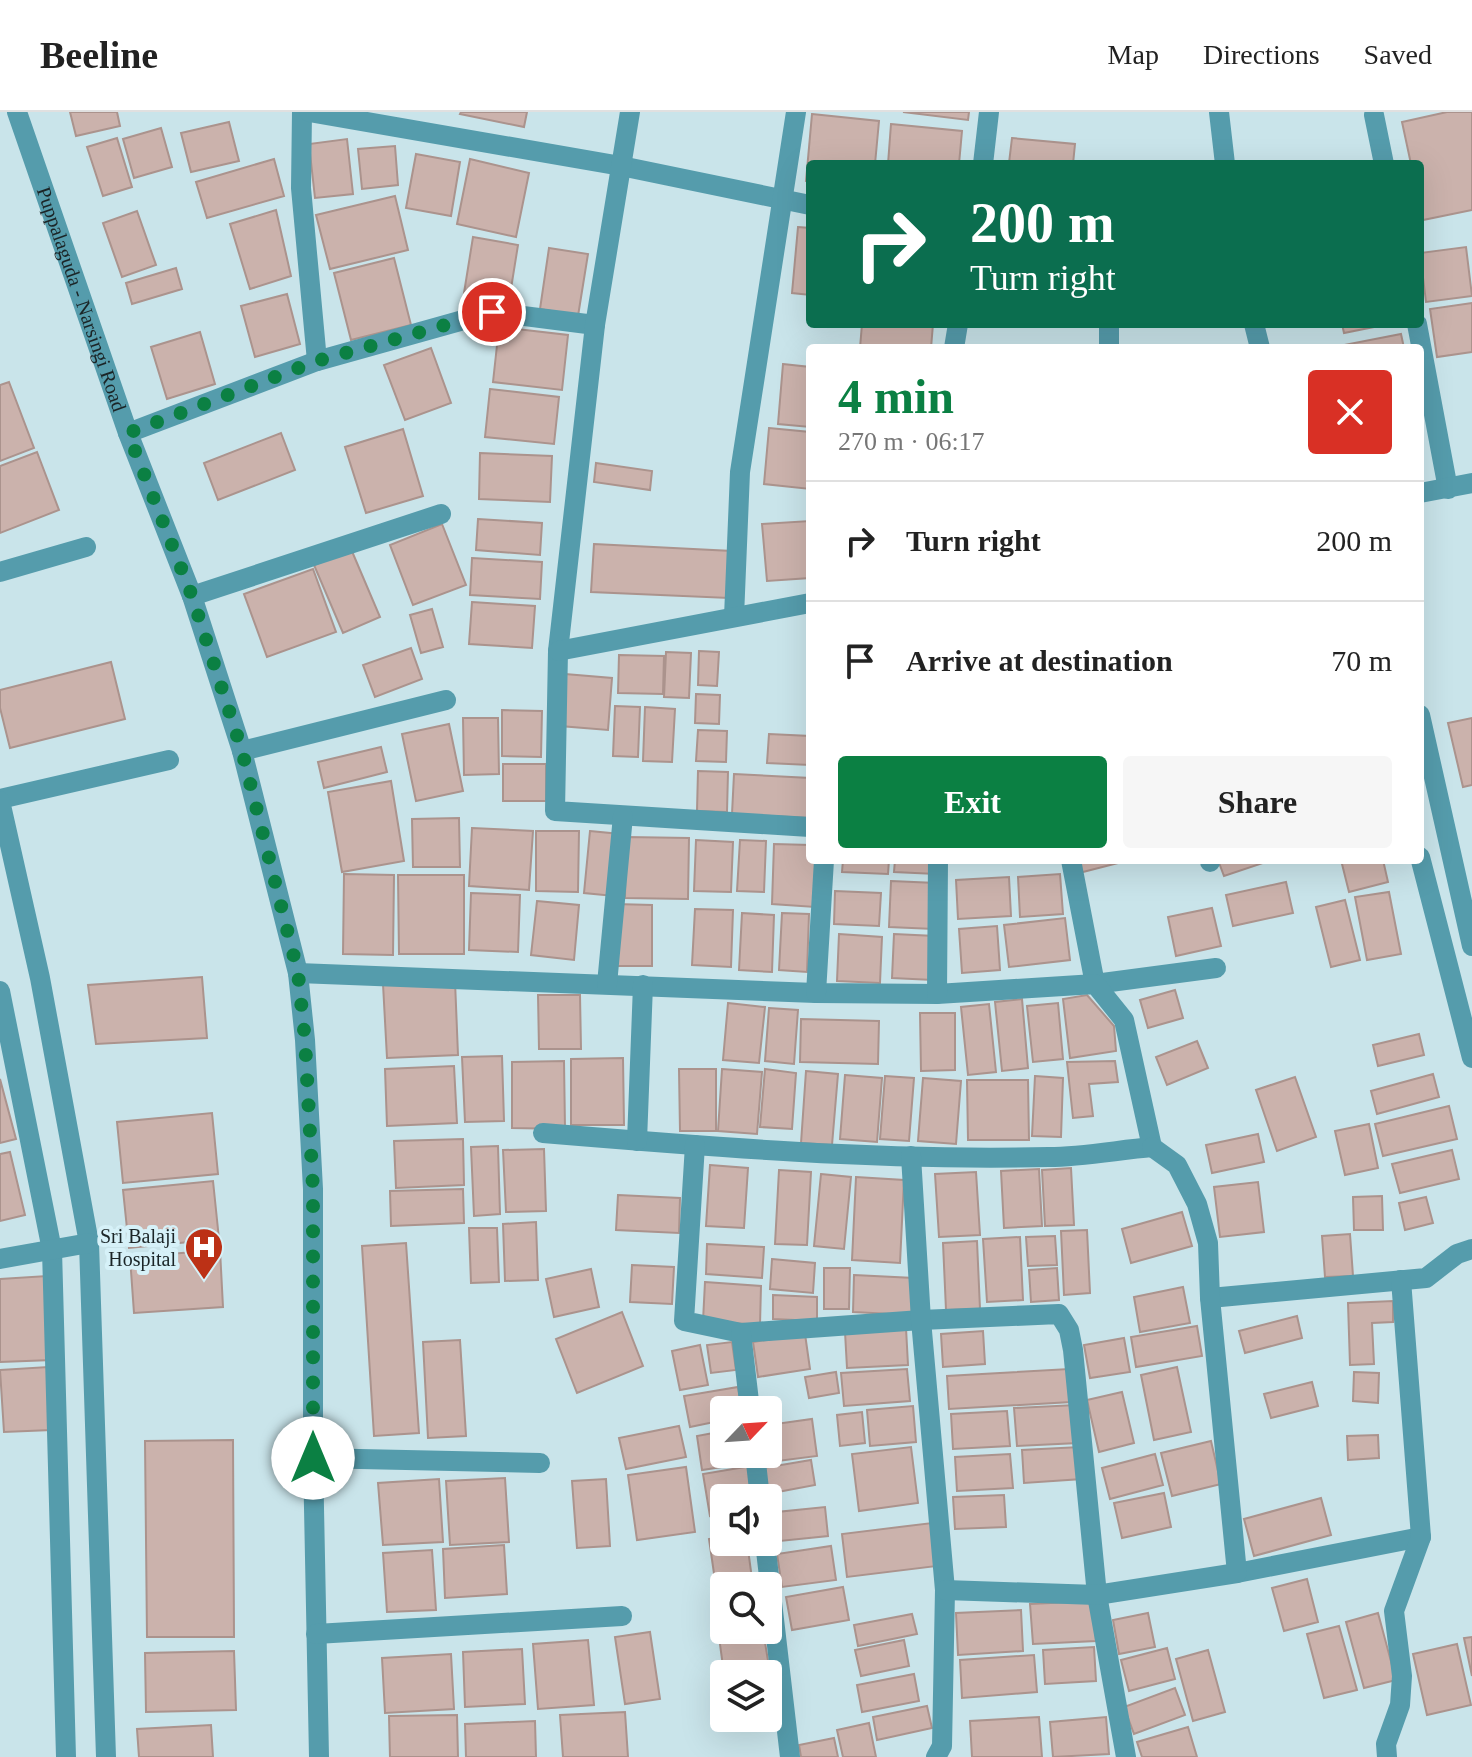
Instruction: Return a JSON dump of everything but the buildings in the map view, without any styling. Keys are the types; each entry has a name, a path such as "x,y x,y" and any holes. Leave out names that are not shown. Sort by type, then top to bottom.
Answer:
{"street":[{"name":"Puppalaguda - Narsingi Road","path":"17,112 128,433 192,596 242,751 298,973 313,1189 313,1458 319,1757"},
{"path":"302,112 301,188 317,361"},
{"path":"309,112 621,166 806,204"},
{"path":"630,112 595,325 558,651 555,811 806,827"},
{"path":"734,617 740,472 796,112"},
{"path":"983,160 989,112"},
{"path":"1219,112 1225,160"},
{"path":"1374,115 1383,160"},
{"path":"128,433 317,361 492,312 595,325"},
{"path":"1424,361 1448,489"},
{"path":"1424,492 1472,483"},
{"path":"192,596 441,514"},
{"path":"0,572 86,547"},
{"path":"558,651 806,604"},
{"path":"242,751 446,700"},
{"path":"1424,733 1472,946"},
{"path":"106,1757 89,1243 40,978 5,846 0,800 169,760"},
{"path":"607,984 623,816"},
{"path":"816,993 824,864"},
{"path":"937,994 938,864"},
{"path":"1072,864 1095,984 1124,1020 1152,1147"},
{"path":"1422,864 1472,1058"},
{"path":"298,973 816,993 937,994 1095,984 1216,968"},
{"path":"637,1141 643,985"},
{"path":"0,991 52,1250 66,1757"},
{"path":"543,1133 695,1145 911,1156 1052,1157 1152,1147 1177,1165 1197,1204 1208,1243 1210,1298 1237,1573"},
{"path":"695,1145 684,1321 741,1333 1059,1314 1064,1319 1073,1350 1097,1595 1126,1757"},
{"path":"911,1156 921,1320 945,1590 942,1746 936,1757"},
{"path":"0,1259 89,1243"},
{"path":"1210,1298 1426,1278 1457,1254 1472,1249"},
{"path":"1387,1757 1386,1744 1400,1705 1402,1676 1394,1611 1421,1537 1401,1280"},
{"path":"741,1333 748,1396"},
{"path":"313,1458 540,1463"},
{"path":"945,1590 1097,1595 1237,1573 1421,1537"},
{"path":"767,1556 790,1757"},
{"path":"316,1634 622,1616"}],"place":[{"name":"Sri Balaji Hospital","path":"204,1281"}],"route":[{"path":"313,1458 313,1189 298,973 242,751 192,596 128,433 317,361 492,312"}]}
